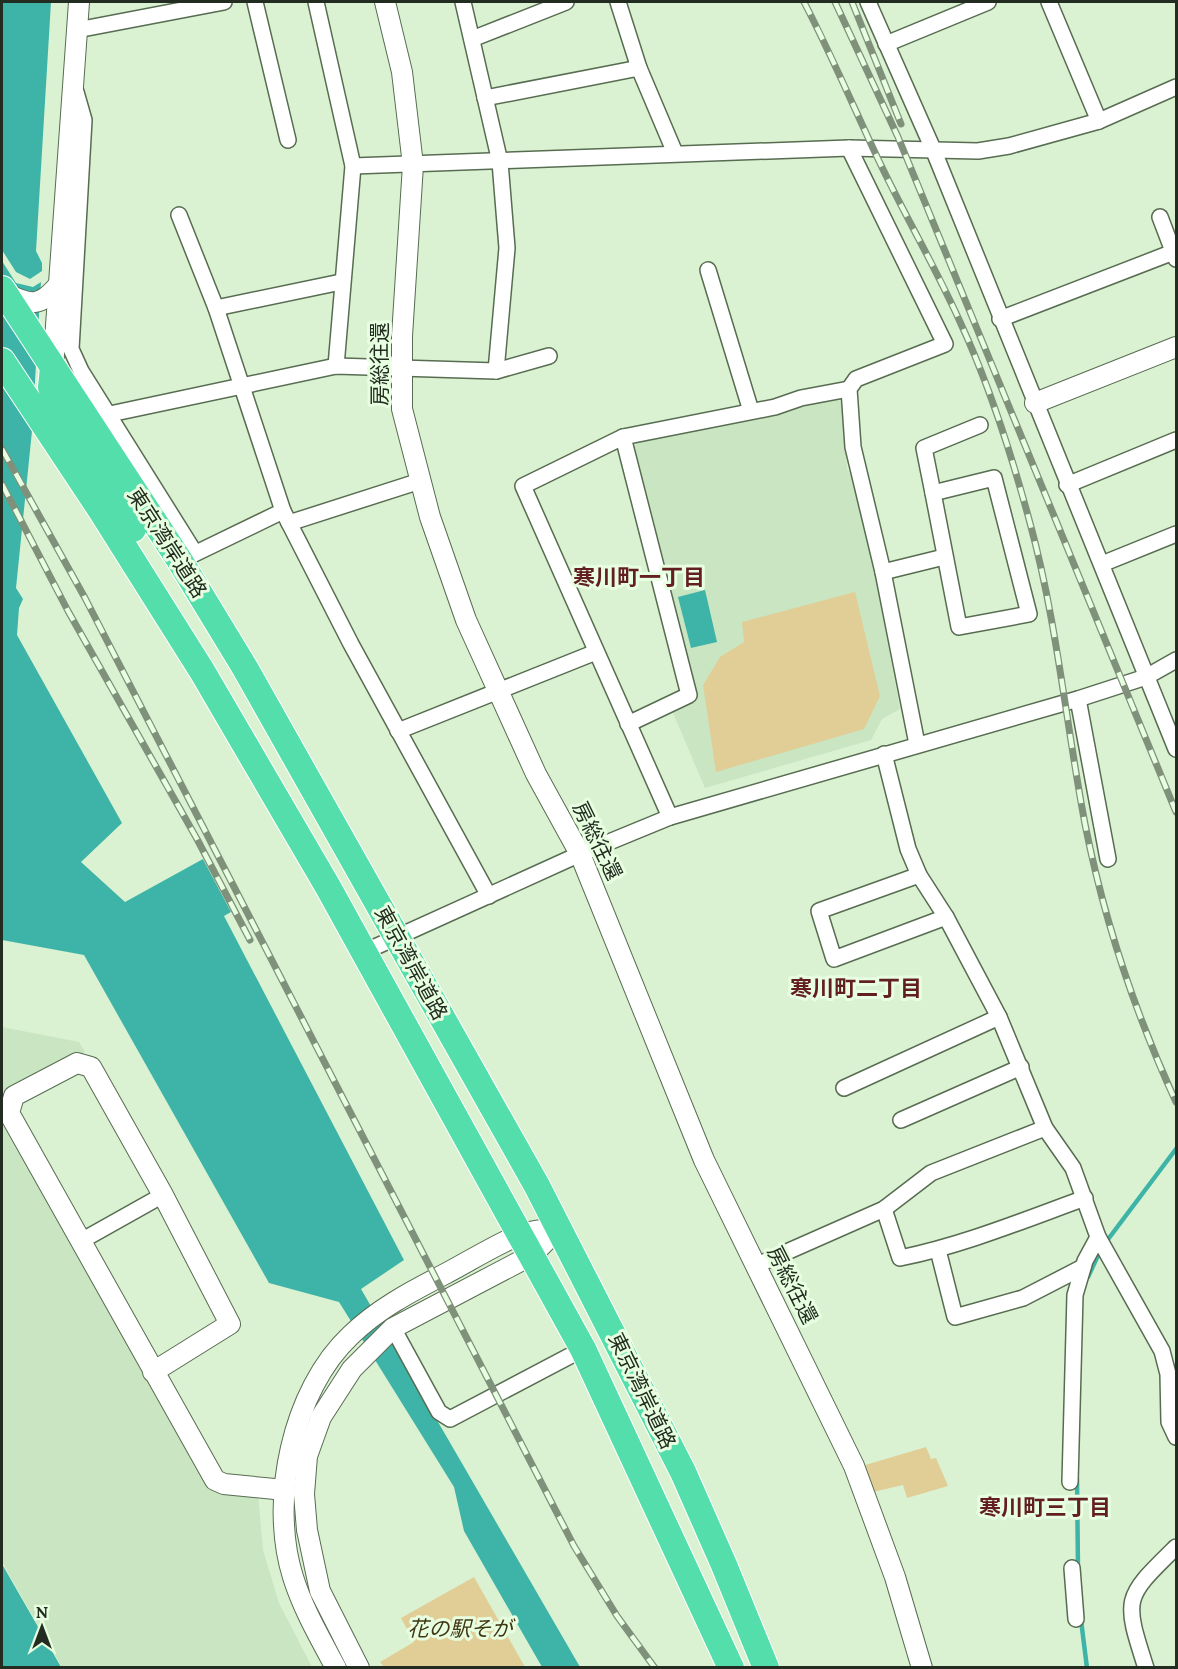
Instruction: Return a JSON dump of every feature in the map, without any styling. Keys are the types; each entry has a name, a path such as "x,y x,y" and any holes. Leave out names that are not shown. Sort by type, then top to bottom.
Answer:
{"highway":[{"name":"東京湾岸道路","path":"2,290 53,368 188,557 245,668 560,1227 683,1472 724,1564 766,1668"},
{"name":"東京湾岸道路","path":"2,361 102,512 202,671 328,887 583,1349 731,1668"},
{"path":"53,368 51,393 57,412 110,490 280,777 328,887"}],"street":[{"path":"53,368 79,2"},
{"path":"77,30 224,2"},
{"path":"255,2 288,140"},
{"path":"316,2 353,166 341,282 336,366"},
{"name":"房総往還","path":"385,2 402,72 414,165 401,369 402,409 420,481 466,620 536,774 580,854 624,958 656,1046 692,1131 755,1266 854,1466 895,1577 922,1668"},
{"path":"463,2 500,162 507,248 496,371"},
{"path":"472,39 566,2"},
{"path":"618,2 639,68 675,153"},
{"path":"868,2 933,149 1067,485 1102,564 1176,749"},
{"path":"886,44 988,2"},
{"path":"1048,2 1100,121"},
{"path":"485,98 639,68"},
{"path":"73,80 84,120 71,349 81,371 110,414 188,557 286,517 420,481"},
{"path":"353,166 849,148 978,151 1009,146 1100,121 1176,87"},
{"path":"669,817 523,486 623,436 775,407 801,398 849,389 856,380 945,344 849,148"},
{"path":"179,215 216,308 286,517 398,731 489,896"},
{"path":"1000,319 1176,254 1160,218"},
{"path":"708,270 751,411"},
{"path":"216,308 341,282"},
{"path":"2,290 20,301 34,303 51,294 60,283"},
{"path":"1035,403 1176,346"},
{"path":"110,414 336,366 496,371 549,356"},
{"path":"849,389 853,447 883,572 917,744"},
{"path":"933,493 994,478 1029,614 959,627 924,448 980,425"},
{"path":"623,436 689,694 628,724"},
{"path":"1067,485 1176,440"},
{"path":"1102,564 1176,534"},
{"path":"883,572 944,557"},
{"path":"398,731 596,652"},
{"path":"364,952 580,854 669,817 1078,699 1146,677 1176,660"},
{"path":"1078,699 1108,859"},
{"path":"884,754 908,849 919,874 946,918 999,1017 1045,1128 1073,1168 1101,1244 1162,1351 1168,1376 1169,1422 1176,1437"},
{"path":"919,874 819,911 834,959 946,918"},
{"path":"844,1088 999,1017"},
{"path":"153,1372 230,1324 163,1195 91,1067 77,1063 14,1096 9,1113 153,1372 215,1480 224,1484 285,1490"},
{"path":"901,1120 1021,1067"},
{"path":"755,1266 884,1209 931,1173 1045,1128"},
{"path":"81,1241 163,1195"},
{"path":"884,1209 900,1258 938,1250 1085,1198"},
{"path":"336,1668 310,1619 293,1575 282,1514 295,1437 306,1404 321,1372 351,1334 381,1310 526,1245 560,1227"},
{"path":"1071,1482 1075,1295 1083,1267 1101,1244"},
{"path":"359,1668 320,1591 307,1530 304,1494 307,1456 313,1434 329,1402 352,1369 393,1328 526,1245"},
{"path":"938,1250 954,1317 1023,1298 1083,1267"},
{"path":"393,1328 439,1412 450,1419 583,1349"},
{"path":"1146,1668 1131,1609 1131,1598 1142,1580 1176,1547"},
{"path":"1072,1568 1076,1619"}],"shaded area":[{"path":"832,397 844,403 847,468 854,482 865,521 900,709 882,719 871,740 705,788 671,708 697,697 635,447 637,440"},
{"path":"2,1027 79,1042 85,1052 2,1098"},
{"path":"2,1123 216,1490 258,1493 263,1550 279,1603 312,1667 62,1667 2,1562"}],"green space":[{"path":"855,592 880,696 864,729 716,772 703,685 720,657 744,642 742,622"},
{"path":"926,1447 931,1459 936,1458 948,1486 907,1498 903,1485 873,1492 862,1466"},
{"name":"花の駅そが","path":"474,1577 525,1667 384,1667 380,1662 414,1642 401,1618"}],"water":[{"path":"2,2 51,2 36,251 42,263 42,271 30,279 16,272 2,250"},
{"path":"2,261 16,283 33,287 41,282 32,431 16,588 23,599 19,608 17,635 122,823 81,862 125,902 203,859 231,912 224,916 404,1260 361,1289 580,1667 542,1667 464,1531 454,1487 339,1302 269,1283 84,955 2,940"},
{"path":"705,590 717,642 691,648 678,597"},
{"path":"2,1564 61,1667 2,1667"}],"waterway":[{"path":"1106,1242 1176,1149"},
{"path":"1088,1277 1101,1249"},
{"path":"1077,1479 1078,1569"},
{"path":"1081,1620 1087,1668"}],"railway":[{"path":"804,2 889,181 951,303 972,348 1000,422 1039,560 1054,635 1085,824 1101,895 1134,1000 1176,1102"},
{"path":"835,2 898,137 1176,812"},
{"path":"852,2 901,124"},
{"path":"2,449 85,598 574,1546 617,1616 655,1668"},
{"path":"2,484 68,611 197,839 250,940"}],"district":[{"name":"寒川町一丁目","path":"639,577"},
{"name":"寒川町二丁目","path":"856,988"},
{"name":"寒川町三丁目","path":"1045,1507"}]}
